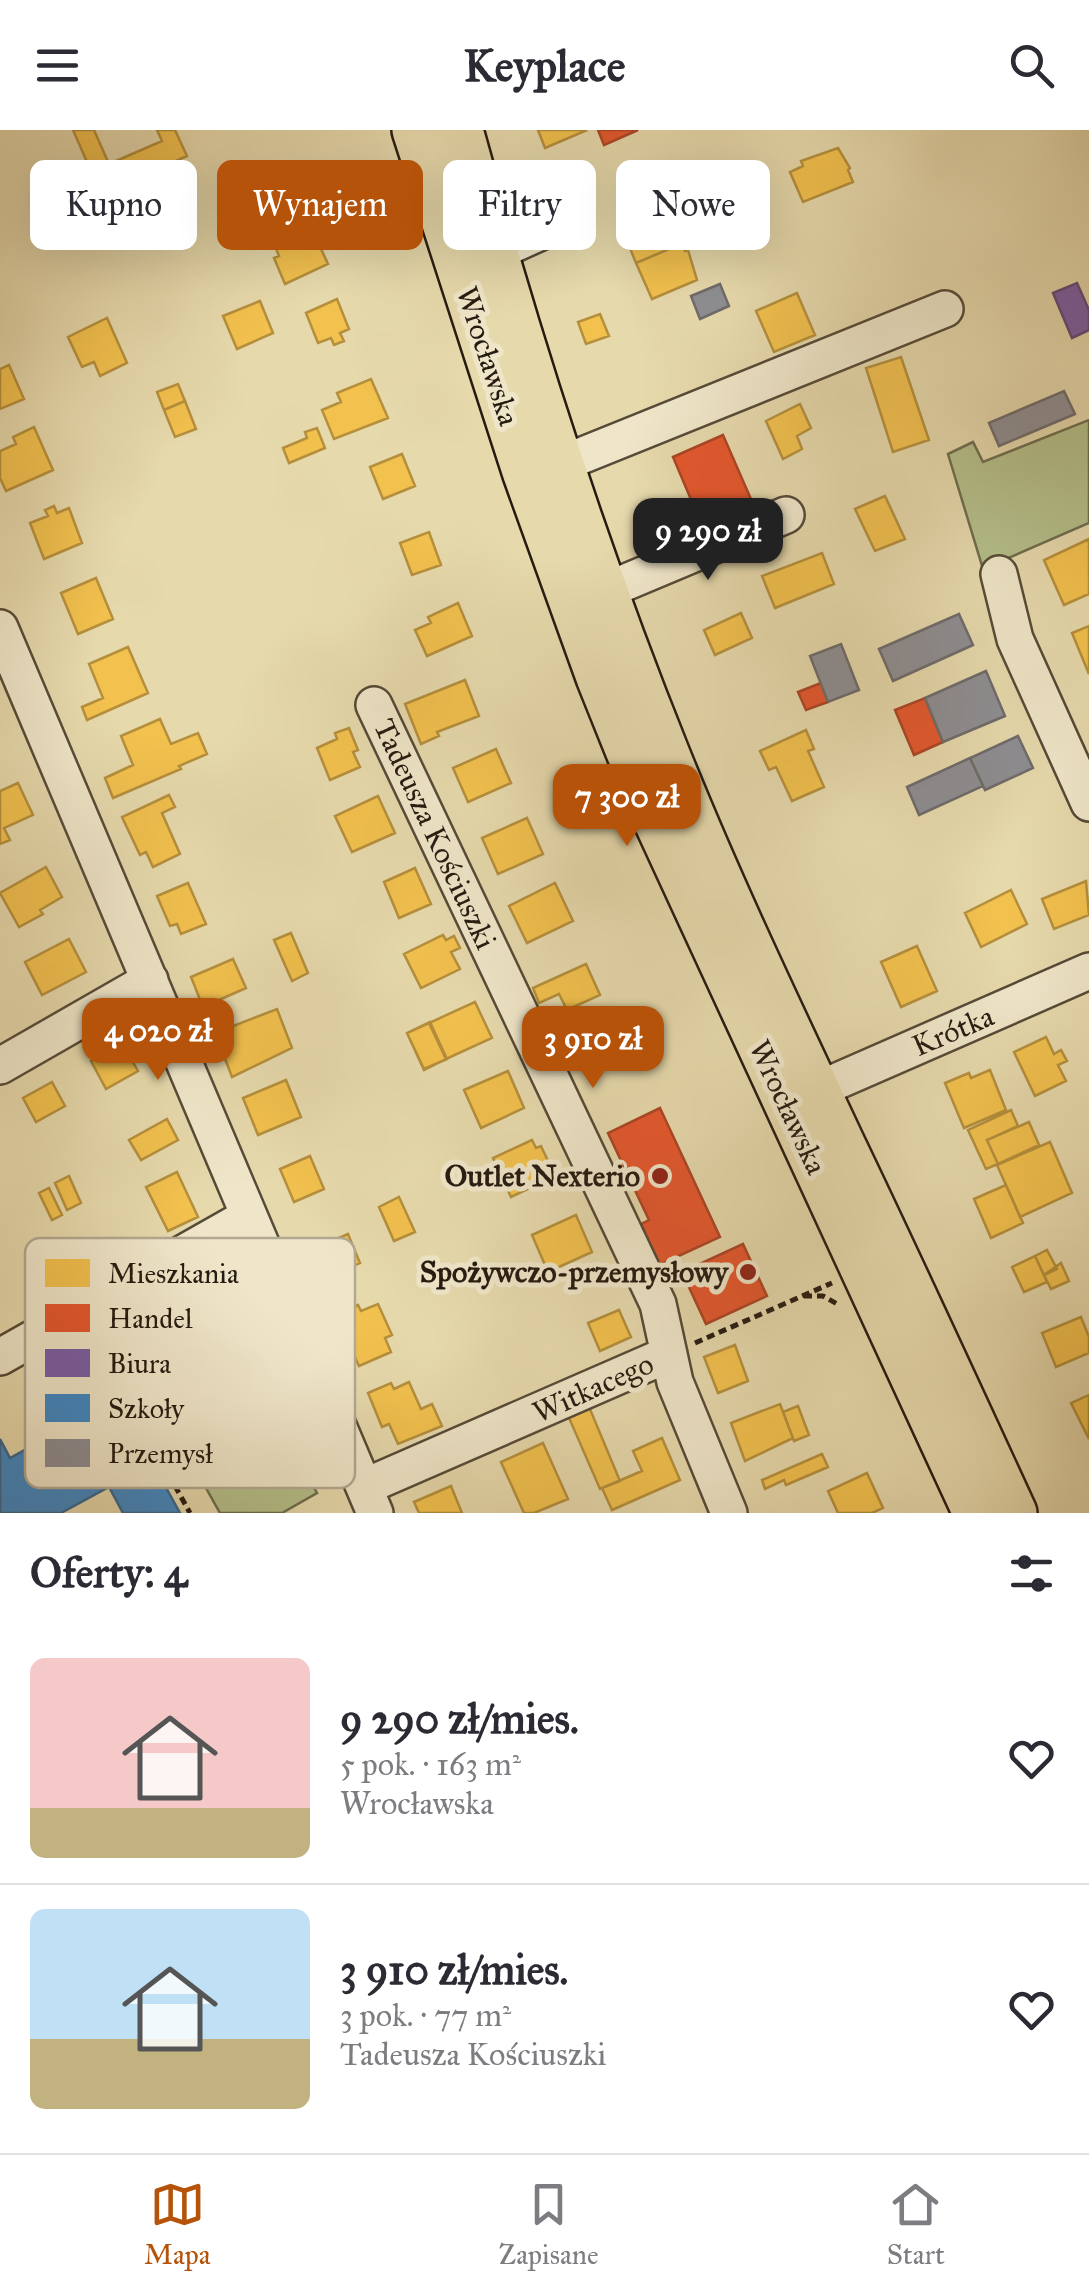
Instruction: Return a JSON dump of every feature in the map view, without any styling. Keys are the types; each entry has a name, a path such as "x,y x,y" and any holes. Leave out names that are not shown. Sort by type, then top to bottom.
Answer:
{"main road":[{"name":"Wrocławska","path":"415,130 526,474 599,677 658,824 976,1513"},
{"name":"Wrocławska","path":"460,130 494,253 562,464 605,590 696,824 1014,1513"}],"street":[{"path":"494,253 501,250"},
{"path":"562,464 945,308"},
{"path":"605,590 786,515"},
{"path":"998,574 1015,640 1089,802"},
{"path":"0,628 259,1238"},
{"name":"Tadeusza Kościuszki","path":"374,705 658,1304 675,1382 729,1513"},
{"name":"Krótka","path":"817,1090 1089,971"},
{"path":"0,1066 150,980"},
{"path":"212,1238 250,1216"},
{"path":"0,1357 25,1343"},
{"name":"Witkacego","path":"370,1500 669,1354"},
{"path":"355,1464 370,1500"}],"path":[{"name":"Witkacego","path":"669,1354 829,1284"},
{"path":"799,1296 832,1298 848,1316"},
{"path":"176,1488 190,1513"}],"green space":[{"path":"1089,420 1089,523 983,569 948,454 973,442 983,462"},
{"path":"206,1488 314,1488 317,1493 282,1513 220,1513"}],"building: Mieszkania":[{"path":"73,130 94,130 107,160 86,160"},
{"path":"157,130 175,130 187,156 178,160 118,160 162,141"},
{"path":"538,130 587,130 545,148"},
{"path":"838,148 853,182 803,202 790,172 803,166 801,161"},
{"path":"276,250 322,250 328,264 285,284 274,258 279,256"},
{"path":"631,250 667,250 636,263"},
{"path":"667,250 688,250 697,280 652,299 636,263"},
{"path":"797,293 815,335 774,352 756,311"},
{"path":"337,299 349,329 340,333 344,341 334,345 331,338 318,343 306,313"},
{"path":"260,301 273,333 237,349 223,316"},
{"path":"600,314 609,336 586,344 578,322"},
{"path":"107,318 127,363 100,376 94,362 82,367 68,337"},
{"path":"901,357 929,440 893,452 866,368"},
{"path":"9,365 24,399 0,409 0,369"},
{"path":"371,379 388,418 334,439 322,410 341,402 337,393"},
{"path":"178,384 185,401 164,410 157,392"},
{"path":"185,401 196,429 175,437 164,410"},
{"path":"800,404 811,428 797,436 802,449 783,459 766,421"},
{"path":"34,427 53,470 6,491 0,478 0,451 16,444 13,437"},
{"path":"317,428 325,448 289,463 283,448 307,438 305,432"},
{"path":"402,454 415,486 383,499 370,467"},
{"path":"885,496 905,539 875,551 855,509"},
{"path":"54,506 57,513 69,508 82,543 44,559 30,523 48,516 45,510"},
{"path":"429,532 441,565 412,575 400,543"},
{"path":"1089,539 1089,594 1064,605 1044,560"},
{"path":"822,553 834,584 775,608 762,576"},
{"path":"96,578 113,619 78,634 61,593"},
{"path":"458,603 472,636 427,656 415,630 431,623 428,617"},
{"path":"741,613 752,638 715,655 704,630"},
{"path":"1089,626 1089,674 1072,633"},
{"path":"128,647 148,693 87,720 82,707 103,698 89,664"},
{"path":"465,680 479,716 437,732 439,736 421,744 405,704"},
{"path":"160,719 171,744 198,733 207,754 113,798 105,778 133,765 121,736"},
{"path":"349,728 360,767 330,780 317,748 337,739 335,733"},
{"path":"806,730 814,749 808,751 824,787 792,801 776,767 769,770 760,751"},
{"path":"496,749 511,783 468,802 453,768"},
{"path":"18,783 33,815 4,828 10,840 0,844 0,791"},
{"path":"169,795 175,807 162,813 180,854 153,867 146,852 140,855 122,817"},
{"path":"378,796 395,833 352,852 335,816"},
{"path":"527,818 543,854 498,874 482,838"},
{"path":"46,867 62,897 40,910 43,914 19,927 0,893"},
{"path":"415,868 431,904 399,918 384,882"},
{"path":"1086,881 1089,915 1054,929 1042,899"},
{"path":"188,883 206,924 181,934 177,924 170,926 157,896"},
{"path":"555,883 573,921 527,943 509,906"},
{"path":"1011,890 1027,924 981,947 965,913"},
{"path":"291,933 308,973 292,981 274,940"},
{"path":"443,935 446,940 454,936 460,948 451,952 460,969 421,988 404,954"},
{"path":"69,939 86,972 42,995 25,962"},
{"path":"917,946 937,991 901,1007 881,962"},
{"path":"233,959 246,988 203,1007 191,977"},
{"path":"586,964 600,995 567,1010 559,994 539,1003 533,988"},
{"path":"475,1002 492,1038 446,1059 429,1023"},
{"path":"277,1009 292,1048 232,1077 215,1033"},
{"path":"430,1022 447,1059 424,1069 407,1033"},
{"path":"429,1023 446,1059 424,1070 407,1033"},
{"path":"612,1028 626,1058 593,1073 579,1043"},
{"path":"1046,1037 1054,1054 1061,1050 1067,1061 1058,1065 1066,1081 1035,1096 1014,1052"},
{"path":"122,1043 138,1071 106,1089 91,1061"},
{"path":"990,1070 1006,1110 964,1128 945,1083"},
{"path":"508,1071 524,1108 481,1128 464,1090"},
{"path":"286,1080 301,1117 258,1135 243,1098"},
{"path":"52,1082 65,1106 36,1122 23,1098"},
{"path":"1011,1110 1018,1126 987,1140 998,1164 986,1169 968,1130"},
{"path":"167,1119 178,1140 141,1160 129,1140"},
{"path":"1029,1122 1039,1145 998,1164 987,1140"},
{"path":"532,1140 536,1148 541,1146 555,1176 511,1197 493,1158"},
{"path":"1050,1142 1072,1193 1020,1217 997,1165"},
{"path":"310,1156 324,1189 294,1202 280,1169"},
{"path":"177,1172 198,1217 168,1231 146,1187"},
{"path":"69,1176 81,1203 67,1210 55,1183"},
{"path":"1006,1185 1023,1223 991,1238 974,1199"},
{"path":"49,1188 62,1215 52,1220 39,1193"},
{"path":"399,1197 415,1232 394,1241 379,1207"},
{"path":"576,1215 592,1252 548,1272 532,1235"},
{"path":"1047,1250 1057,1269 1044,1275 1035,1256"},
{"path":"1035,1256 1047,1282 1024,1292 1012,1267"},
{"path":"1061,1263 1069,1281 1051,1289 1044,1275"},
{"path":"378,1304 392,1335 385,1338 391,1352 359,1366 355,1357 355,1306 361,1311"},
{"path":"619,1310 631,1337 600,1351 588,1323"},
{"path":"1081,1317 1089,1337 1089,1353 1056,1367 1042,1333"},
{"path":"735,1345 748,1381 718,1393 704,1357"},
{"path":"409,1382 421,1409 432,1404 442,1426 398,1444 389,1424 382,1427 368,1393 391,1383 394,1389"},
{"path":"1089,1395 1089,1439 1071,1403"},
{"path":"587,1402 620,1481 600,1489 566,1411"},
{"path":"780,1404 793,1438 745,1461 731,1423"},
{"path":"798,1406 809,1435 794,1441 783,1412"},
{"path":"662,1438 680,1480 612,1510 602,1488 642,1471 633,1451"},
{"path":"543,1443 568,1499 534,1513 524,1513 501,1462"},
{"path":"822,1454 828,1467 786,1485 784,1480 765,1489 762,1480"},
{"path":"867,1473 883,1508 872,1513 838,1513 828,1491"},
{"path":"451,1486 462,1513 419,1513 414,1502"}],"building: Handel":[{"path":"598,130 638,130 604,145"},
{"path":"723,435 754,506 703,528 673,457"},
{"path":"821,683 828,702 806,710 798,692"},
{"path":"925,698 943,742 914,755 895,710"},
{"name":"Outlet Nexterio","path":"660,1108 720,1237 659,1265 641,1224 649,1220 608,1133"},
{"path":"743,1244 767,1296 706,1324 682,1272"}],"building: Biura":[{"path":"1077,283 1089,310 1089,330 1072,338 1053,293"}],"building: Szkoły":[{"path":"0,1439 10,1458 25,1450 25,1488 107,1488 61,1513 0,1513"},
{"path":"110,1488 166,1488 180,1513 123,1513"}],"building: Przemysł":[{"path":"720,284 729,306 700,319 691,296"},
{"path":"1064,391 1075,414 999,446 989,423"},
{"path":"959,614 973,645 893,681 879,649"},
{"path":"841,644 859,690 828,702 810,656"},
{"path":"986,671 1005,716 943,742 925,698"},
{"path":"1018,736 1033,768 985,790 970,758"},
{"path":"970,758 983,786 919,815 907,787"}],"place":[{"name":"Outlet Nexterio","path":"660,1176"},
{"name":"Spożywczo-przemysłowy","path":"748,1272"}]}
